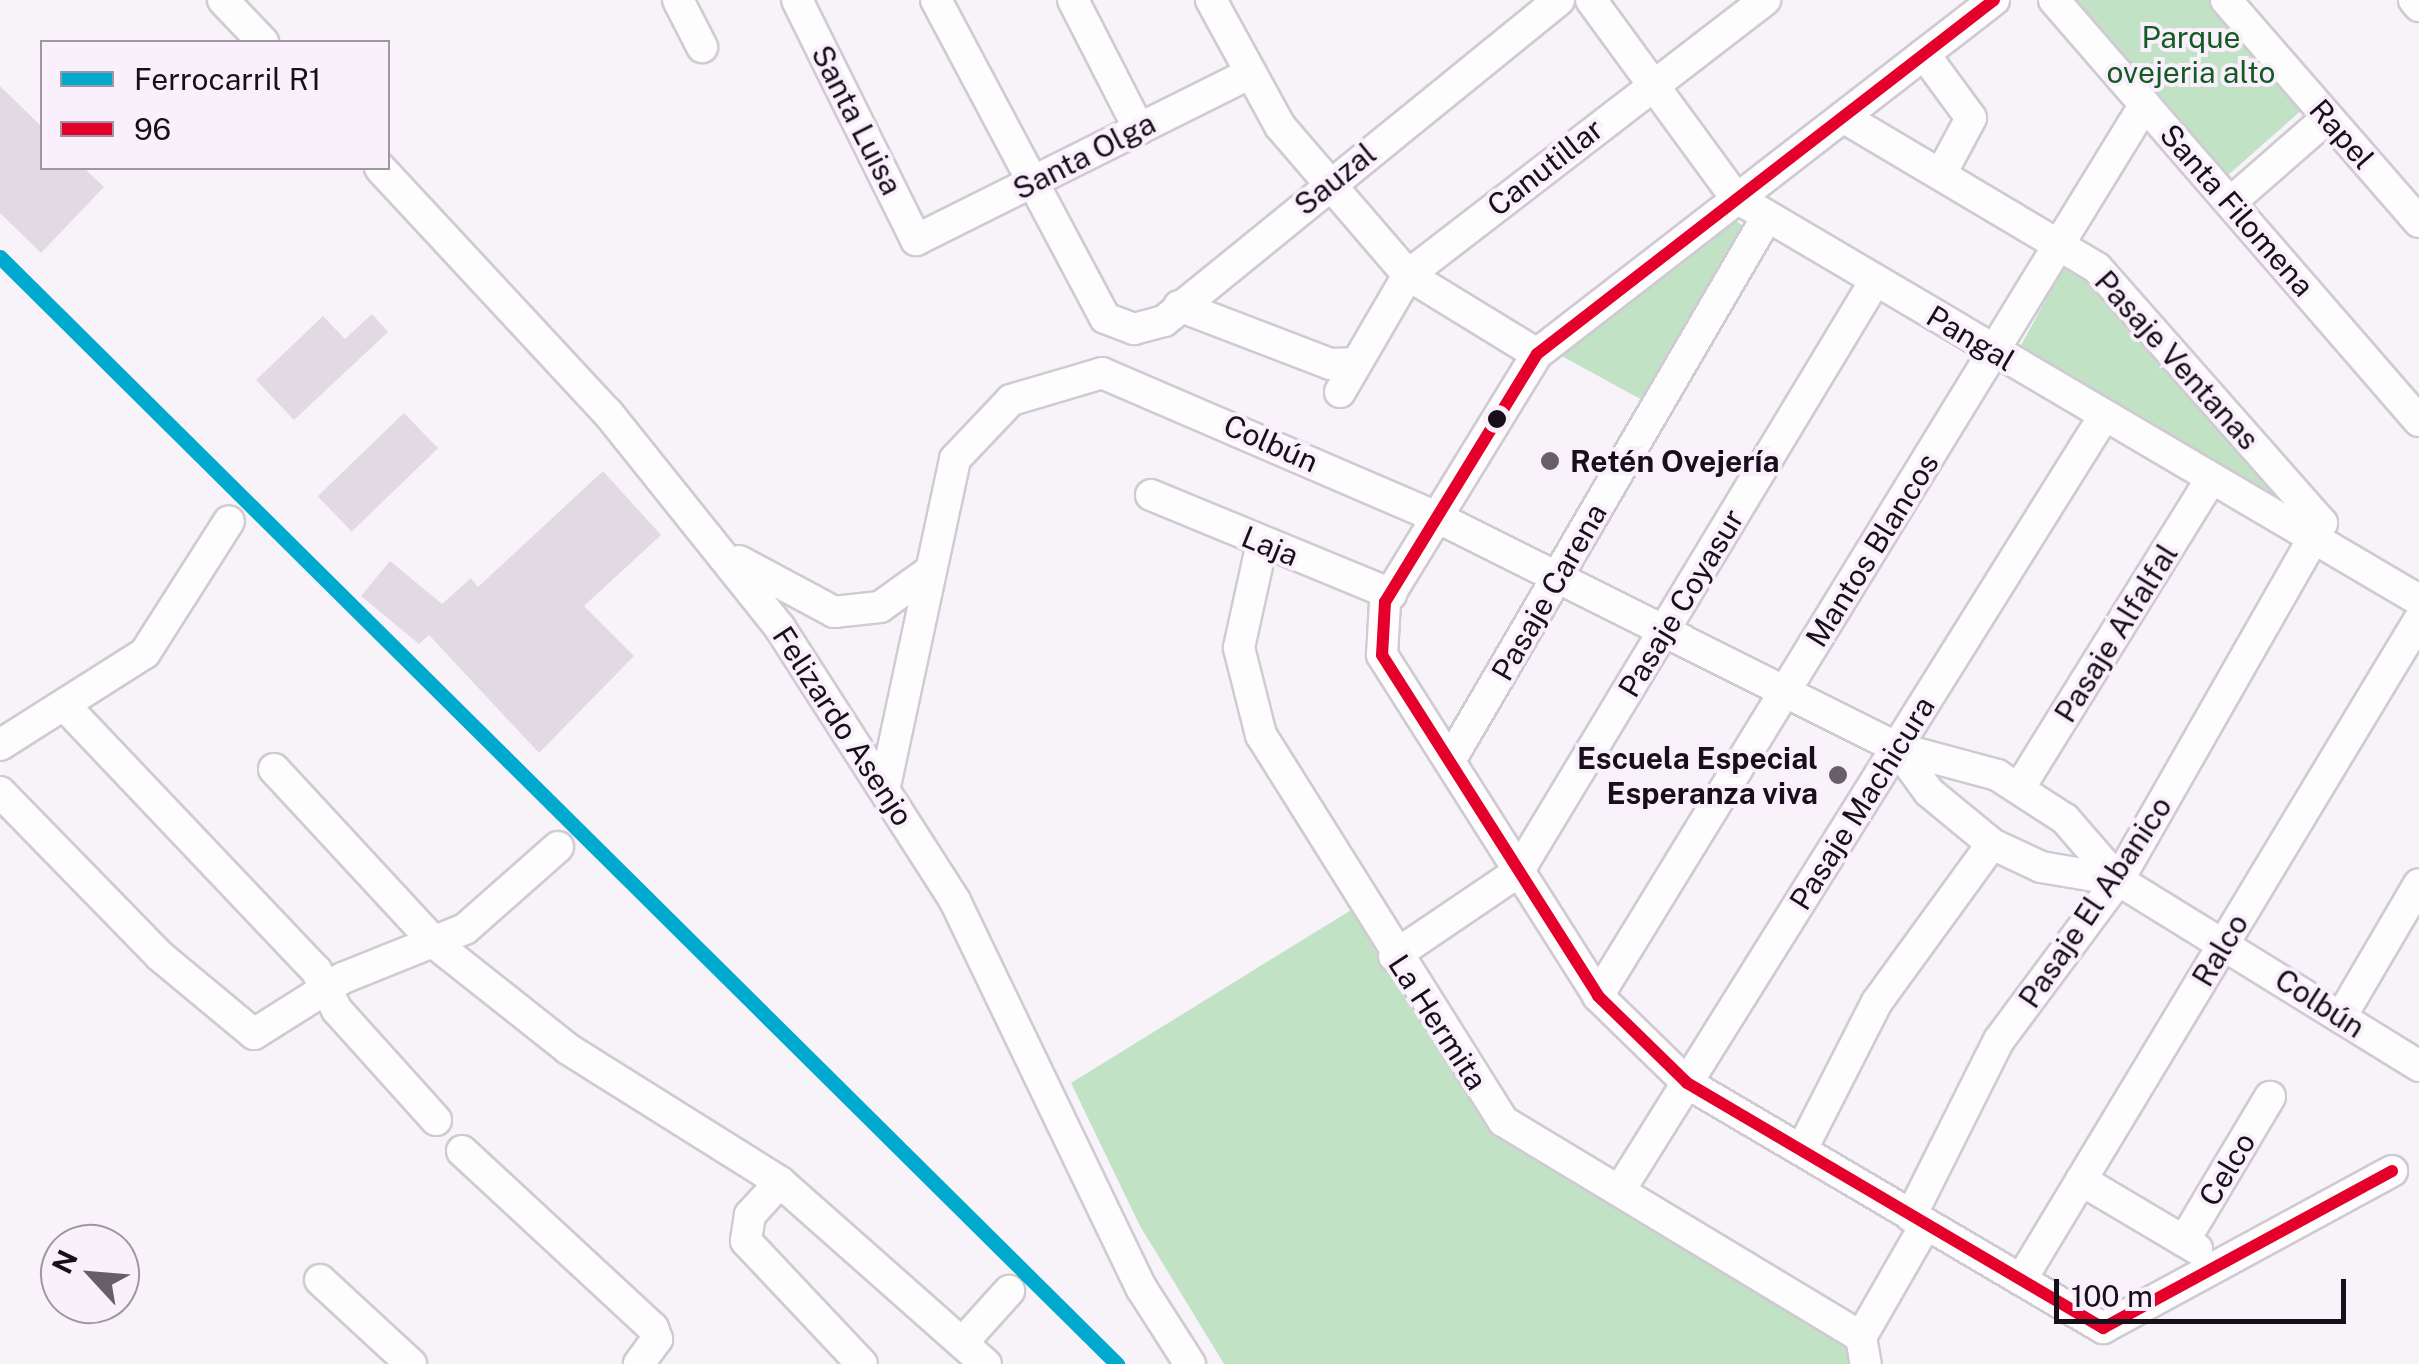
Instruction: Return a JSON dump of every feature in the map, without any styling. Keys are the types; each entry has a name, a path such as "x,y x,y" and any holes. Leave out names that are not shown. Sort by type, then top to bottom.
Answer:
{"street":[{"path":"223,0 261,40"},
{"path":"678,0 702,47"},
{"name":"Santa Luisa","path":"797,0 916,240"},
{"path":"936,0 1031,182"},
{"path":"1073,0 1139,128"},
{"path":"1211,0 1280,126 1408,275 1537,354"},
{"name":"Sauzal","path":"1031,182 1104,318 1144,328 1179,306 1560,0"},
{"name":"Pangal","path":"1591,0 1736,198 2419,600"},
{"name":"Canutillar","path":"1340,392 1408,275 1651,84 1766,0"},
{"path":"1994,0 1537,354 1391,594 1378,620 1382,655 1452,759 1518,872 1598,996 1688,1083 2103,1328 2392,1171"},
{"name":"Santa Filomena","path":"2054,0 2419,421"},
{"name":"Rapel","path":"2226,0 2419,222"},
{"path":"2414,0 2419,6"},
{"path":"1924,54 1970,113 1941,174"},
{"name":"Santa Olga","path":"916,240 1250,73"},
{"name":"Mantos Blancos","path":"1598,996 2145,104"},
{"name":"Pasaje Ventanas","path":"1843,116 2097,268 2322,524 2318,542"},
{"path":"2231,202 2328,118"},
{"name":"Felizardo Asenjo","path":"382,170 608,413 719,548 885,786 955,901 1142,1289 1190,1364"},
{"name":"Pasaje Carena","path":"1452,759 1767,218"},
{"name":"Pasaje Coyasur","path":"1518,872 1875,281"},
{"path":"1179,306 1330,364 1354,362"},
{"name":"Colbún","path":"885,786 940,494 966,442 1011,400 1084,374 1127,379 1437,516 1788,686 1897,748 2020,787 2086,838 2118,880"},
{"name":"Pasaje Machicura","path":"1620,1190 2104,416"},
{"name":"Pasaje Alfalfal","path":"2020,787 2212,479"},
{"name":"Laja","path":"1151,495 1391,594"},
{"path":"0,745 66,707 152,645 229,521"},
{"name":"Pasaje El Abanico","path":"1918,1220 1999,1040 2118,880 2318,542"},
{"name":"La Hermita","path":"1262,543 1239,648 1243,688 1269,750 1394,956 1503,1121 1620,1190 1864,1350 1918,1220"},
{"path":"719,548 834,612 880,607 926,574"},
{"name":"Ralco","path":"2021,1280 2419,620"},
{"path":"66,707 316,970 324,988 436,1120"},
{"name":"Colbún","path":"1897,748 1938,802 1992,844 2041,867 2118,880 2225,942 2419,1066"},
{"path":"274,769 437,945 568,1049 780,1182 986,1364"},
{"path":"0,792 238,1029 270,1030 324,988 437,945 504,902 558,847"},
{"path":"1802,1149 1877,1002 1992,844"},
{"path":"1394,956 1518,872"},
{"path":"2341,1017 2414,903"},
{"name":"Celco","path":"2184,1241 2270,1097"},
{"path":"462,1150 653,1328 654,1359"},
{"path":"2080,1180 2222,1263"},
{"path":"780,1182 750,1215 746,1241 862,1364"},
{"path":"320,1280 410,1364"},
{"path":"963,1342 1009,1291"}],"green space":[{"name":"Parque ovejeria alto","path":"2076,0 2214,0 2304,108 2227,176"},
{"path":"1732,218 1746,228 1644,401 1560,355"},
{"path":"2064,266 2094,284 2300,515 2019,349"},
{"path":"1356,907 1496,1122 1853,1343 1857,1364 1224,1364 1140,1226 1071,1083"}],"building":[{"path":"0,86 40,125 40,170 86,170 104,187 41,253 0,213"},
{"path":"372,314 388,332 294,420 256,380 323,316 345,339"},
{"path":"404,413 438,448 352,532 318,496"},
{"path":"603,471 661,535 584,606 634,656 539,753 429,635 419,644 361,596 390,561 442,604 471,578 478,587"}],"rail line":[{"name":"R1","path":"0,257 1117,1364"}],"transit line":[{"name":"96","path":"1994,0 1537,354 1385,602 1382,655 1598,996 1687,1083 2103,1328 2392,1171"}],"place":[{"name":"Retén Ovejería","path":"1550,461"},
{"name":"Escuela Especial Esperanza viva","path":"1838,775"}]}
